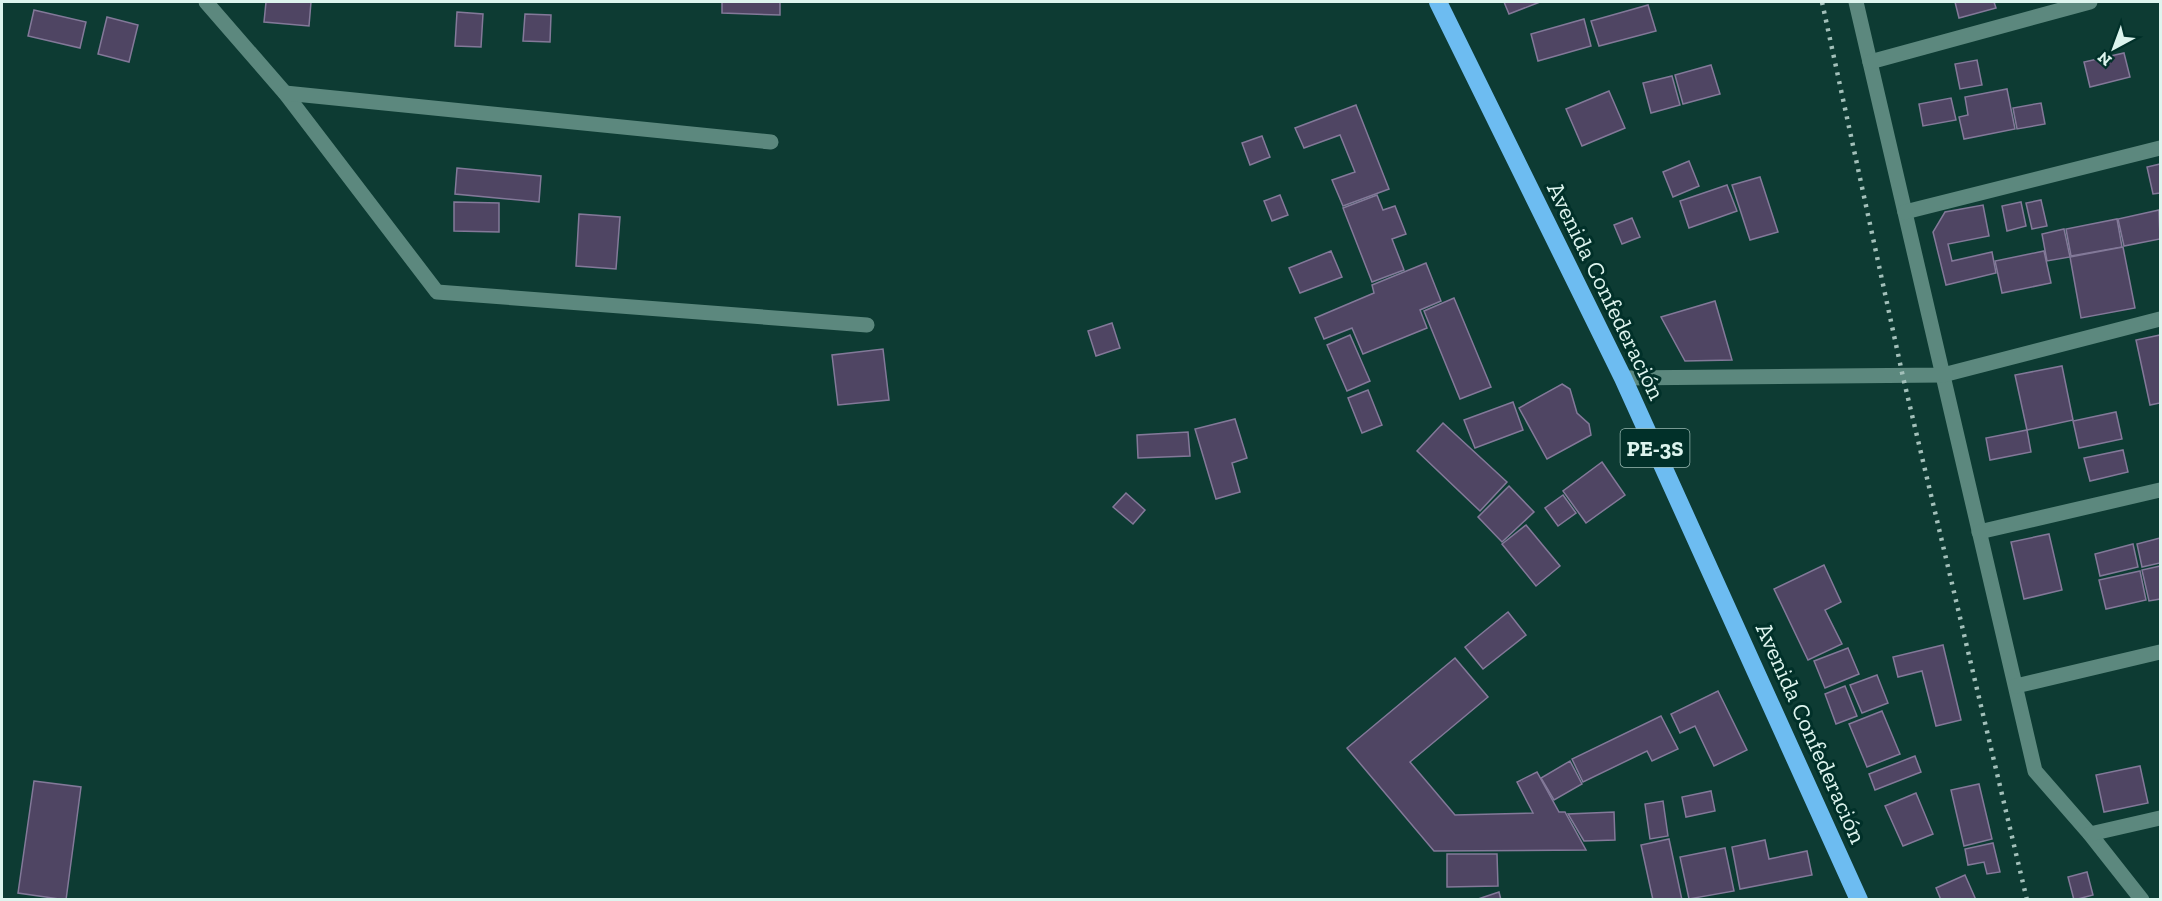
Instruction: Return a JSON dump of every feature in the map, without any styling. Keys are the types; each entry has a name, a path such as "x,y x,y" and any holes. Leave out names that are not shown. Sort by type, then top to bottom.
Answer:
{"highway":[{"name":"Avenida Confederación","path":"1438,2 1623,378 1859,900"}],"street":[{"path":"206,2 285,93 437,292 867,325"},
{"path":"1856,2 2035,771 2090,834 2142,900"},
{"path":"1870,62 2090,2"},
{"path":"285,93 771,142"},
{"path":"1905,212 2160,148"},
{"path":"1623,378 1943,375 2160,319"},
{"path":"1979,532 2160,490"},
{"path":"2016,686 2160,652"},
{"path":"2090,834 2160,818"}],"building":[{"path":"266,2 311,2 309,26 264,22"},
{"path":"722,2 780,2 780,15 722,13"},
{"path":"1504,2 1540,2 1509,14"},
{"path":"1955,2 1994,2 1996,8 1959,18"},
{"path":"1648,5 1656,31 1599,46 1591,21"},
{"path":"34,10 86,22 80,48 28,36"},
{"path":"457,12 483,14 481,47 455,46"},
{"path":"525,14 551,15 550,42 523,41"},
{"path":"107,17 138,25 129,62 98,54"},
{"path":"1584,19 1591,46 1538,61 1531,34"},
{"path":"2124,53 2130,77 2090,87 2084,62"},
{"path":"1977,60 1982,85 1960,89 1955,64"},
{"path":"1711,65 1720,94 1683,104 1675,75"},
{"path":"1672,76 1680,105 1651,113 1643,83"},
{"path":"2007,89 2015,129 1964,139 1959,117 1968,115 1965,97"},
{"path":"1609,91 1625,128 1582,146 1566,109"},
{"path":"1951,98 1956,120 1923,126 1919,104"},
{"path":"2041,103 2045,124 2017,129 2013,108"},
{"path":"1356,105 1389,189 1343,206 1332,180 1355,172 1340,135 1304,148 1295,128"},
{"path":"1262,136 1270,157 1250,165 1242,143"},
{"path":"1689,161 1699,186 1673,197 1663,172"},
{"path":"2160,164 2160,193 2153,194 2147,167"},
{"path":"457,168 541,176 539,202 455,194"},
{"path":"1760,177 1778,232 1750,240 1732,185"},
{"path":"1727,185 1737,211 1689,228 1680,201"},
{"path":"1280,195 1288,215 1272,221 1264,201"},
{"path":"1377,195 1383,210 1395,206 1406,234 1392,239 1404,270 1372,282 1343,208"},
{"path":"2041,200 2047,226 2032,229 2026,203"},
{"path":"454,202 499,203 499,232 454,231"},
{"path":"2021,202 2026,226 2007,231 2002,206"},
{"path":"1983,205 1989,236 1948,244 1952,261 1992,252 1996,273 1946,285 1933,232 1945,212"},
{"path":"2159,210 2160,239 2124,246 2118,219"},
{"path":"579,214 620,217 616,269 576,266"},
{"path":"1632,218 1640,237 1622,244 1614,225"},
{"path":"2117,219 2122,247 2071,256 2066,229"},
{"path":"2064,229 2070,257 2047,261 2042,234"},
{"path":"2123,247 2135,308 2081,318 2070,257"},
{"path":"1331,251 1342,277 1300,293 1289,268"},
{"path":"2044,251 2051,283 2002,293 1995,261"},
{"path":"1426,263 1441,301 1420,310 1427,328 1363,354 1352,328 1324,339 1315,318 1374,293 1372,285"},
{"path":"1454,298 1491,387 1460,399 1424,311"},
{"path":"1715,301 1732,360 1685,361 1661,317"},
{"path":"1112,323 1120,348 1096,356 1088,331"},
{"path":"1350,335 1370,381 1347,391 1327,345"},
{"path":"2160,335 2160,403 2150,405 2136,340"},
{"path":"883,349 889,400 838,405 832,355"},
{"path":"2062,366 2073,420 2027,430 2015,375"},
{"path":"1562,384 1570,389 1577,413 1589,424 1591,435 1547,459 1519,408"},
{"path":"1368,390 1382,425 1362,433 1348,398"},
{"path":"1513,402 1523,430 1475,448 1464,420"},
{"path":"2116,412 2122,439 2079,448 2073,421"},
{"path":"1235,419 1247,458 1232,463 1240,492 1216,499 1195,429"},
{"path":"1443,423 1507,482 1480,511 1417,451"},
{"path":"2027,430 2031,452 1990,460 1986,438"},
{"path":"1188,432 1190,456 1138,458 1137,435"},
{"path":"2123,450 2128,472 2090,481 2084,458"},
{"path":"1602,462 1625,495 1586,523 1563,491"},
{"path":"1509,486 1534,512 1502,542 1478,517"},
{"path":"1126,493 1145,510 1133,524 1113,507"},
{"path":"1563,495 1576,513 1558,526 1545,508"},
{"path":"1526,525 1560,566 1536,586 1502,544"},
{"path":"2049,534 2062,590 2024,599 2011,542"},
{"path":"2160,538 2160,563 2142,567 2137,544"},
{"path":"2133,544 2138,567 2100,576 2095,554"},
{"path":"1824,565 1841,602 1825,610 1842,644 1808,660 1774,589"},
{"path":"2160,566 2160,599 2149,601 2142,570"},
{"path":"2140,571 2146,600 2106,609 2099,580"},
{"path":"1508,612 1526,635 1483,669 1465,647"},
{"path":"1943,645 1961,720 1936,726 1922,671 1898,677 1893,657"},
{"path":"1848,648 1859,674 1825,688 1814,661"},
{"path":"1455,658 1488,697 1410,762 1455,815 1533,813 1517,782 1537,772 1559,812 1565,812 1586,850 1434,851 1347,748"},
{"path":"1877,675 1888,703 1862,713 1850,685"},
{"path":"1845,686 1857,716 1836,724 1825,694"},
{"path":"1718,691 1747,750 1714,766 1695,726 1680,733 1671,714"},
{"path":"1882,711 1900,754 1867,767 1849,724"},
{"path":"1661,716 1678,749 1652,761 1647,751 1583,782 1572,759"},
{"path":"1915,756 1921,772 1875,790 1869,774"},
{"path":"1570,761 1582,784 1554,800 1541,778"},
{"path":"2140,766 2148,803 2104,812 2096,775"},
{"path":"34,781 81,787 66,900 18,893"},
{"path":"1979,784 1992,839 1964,846 1951,790"},
{"path":"1711,791 1715,811 1686,817 1682,797"},
{"path":"1916,793 1933,834 1903,846 1885,806"},
{"path":"1663,801 1668,836 1650,839 1645,804"},
{"path":"1614,812 1615,840 1584,841 1568,814"},
{"path":"1669,839 1682,900 1653,900 1641,845"},
{"path":"1765,840 1769,859 1807,851 1812,875 1740,889 1732,847"},
{"path":"1993,843 2000,872 1987,874 1984,862 1968,865 1965,849"},
{"path":"1725,848 1734,891 1689,899 1680,857"},
{"path":"1447,854 1497,854 1498,886 1447,887"},
{"path":"2087,872 2093,895 2074,900 2068,877"},
{"path":"1965,875 1976,900 1941,900 1936,888"},
{"path":"1499,892 1501,900 1475,900"}],"railway":[{"path":"1822,2 1903,377 2027,900"}]}
